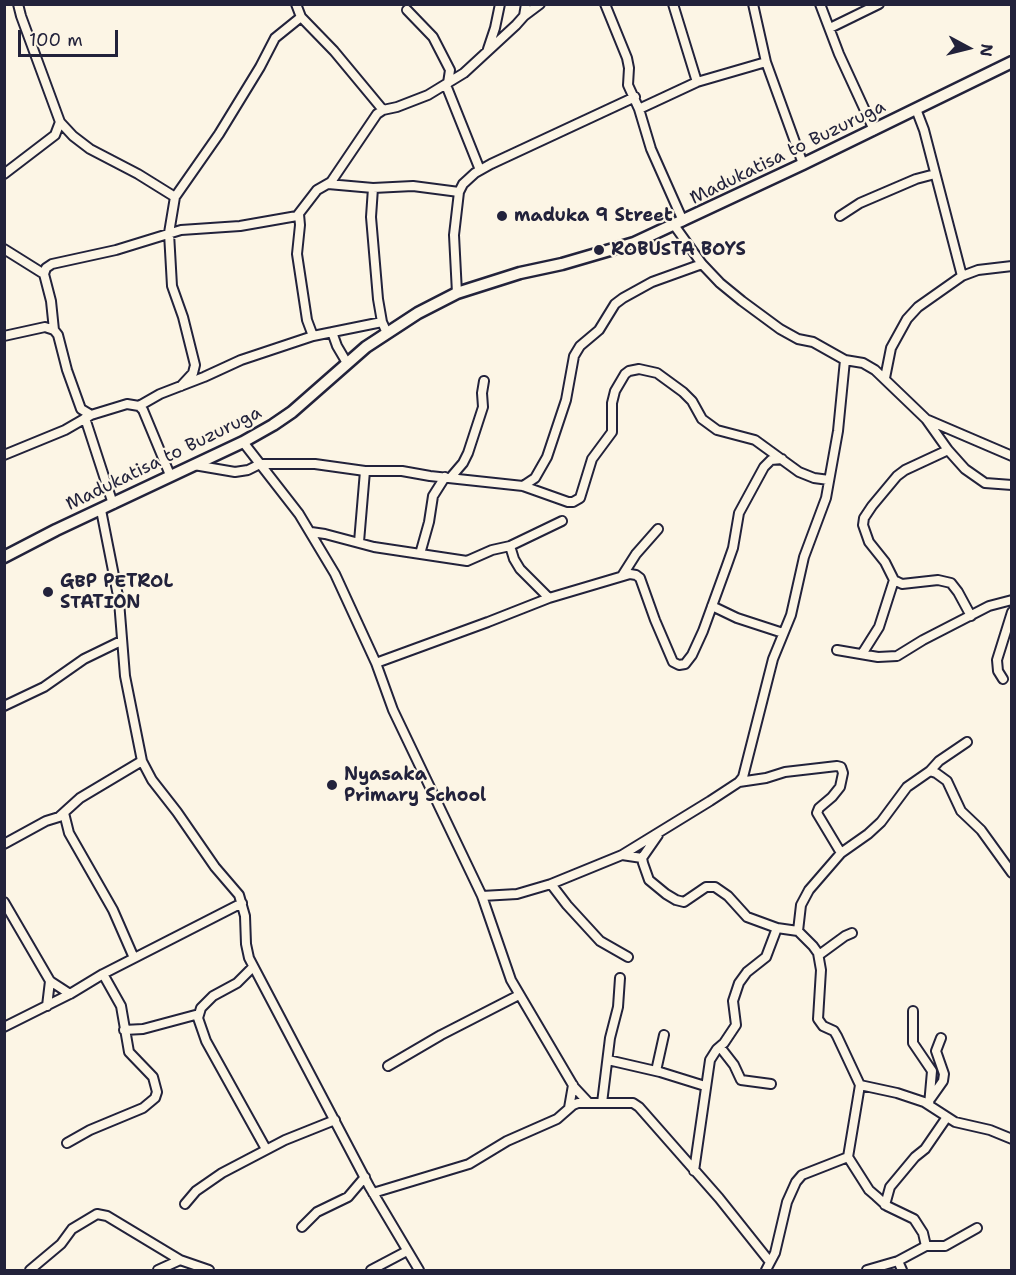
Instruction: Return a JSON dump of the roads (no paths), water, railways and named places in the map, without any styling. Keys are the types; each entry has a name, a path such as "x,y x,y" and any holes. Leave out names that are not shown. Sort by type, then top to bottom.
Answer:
{"main road":[{"name":"Madukatisa to Buzuruga","path":"4,557 243,442 292,412 347,363 387,333 418,313 458,292 634,243 874,130 1011,62"}],"street":[{"path":"18,4 60,122 90,149 138,174 175,197"},
{"path":"296,4 301,17 334,51 383,110"},
{"path":"486,53 500,4"},
{"path":"524,16 526,4"},
{"path":"113,504 88,417 81,409 54,330 51,301 44,274 46,268 62,261 116,250 169,233 196,228 258,224 294,217 299,214 317,190 328,184 377,114 413,101 447,84 486,53 524,16 540,4"},
{"path":"605,4 627,58 628,85 635,97 651,149 679,223 702,264 720,283 780,329 798,339 813,342 845,360 863,363 885,378 926,419 965,469 985,483 1011,485"},
{"path":"673,4 697,82"},
{"path":"753,4 766,62 803,164"},
{"path":"820,4 874,130"},
{"path":"830,28 879,4"},
{"path":"407,10 433,37 450,70 447,84 480,171"},
{"path":"182,386 193,373 195,365 183,317 173,294 169,233 175,197 219,134 260,68 275,38 301,17"},
{"path":"639,109 697,82 766,62"},
{"path":"458,292 454,235 459,192 467,179 635,97"},
{"path":"916,109 924,130 962,276"},
{"path":"56,134 60,122"},
{"path":"4,174 56,134 70,133"},
{"path":"840,216 870,199 916,179 935,174"},
{"path":"328,184 373,188 413,186 459,192"},
{"path":"373,188 372,224 378,299 382,322 387,333"},
{"path":"299,214 297,254 307,321 313,336"},
{"path":"4,249 44,274"},
{"path":"523,486 535,478 547,457 566,400 574,356 580,346 599,330 615,304 623,298 652,282 702,264"},
{"path":"885,378 891,348 907,319 918,307 962,276 978,270 1011,266"},
{"path":"4,455 65,430 88,417 127,404 139,405 241,360 313,336 382,322"},
{"path":"4,336 45,327 54,330"},
{"path":"332,332 347,363"},
{"path":"739,782 748,761 772,659 791,615 804,557 826,498 838,431 845,360"},
{"path":"194,465 235,472 248,470 260,464 315,464 365,471 392,470 523,486 568,502 580,498 592,459 612,432 611,410 615,391 625,374 639,369 657,373 683,392 692,401 702,419 717,430 755,440 806,475 829,480"},
{"path":"420,554 433,496 448,477 463,464 468,453 483,407 484,381"},
{"path":"139,405 170,476"},
{"path":"926,419 1011,456"},
{"path":"243,442 311,532 339,584 376,663 393,710 482,896 511,980 573,1084 588,1102"},
{"path":"948,450 905,470 872,506 864,518 863,530 869,542 885,562 894,580 902,584 938,580 951,583 971,616"},
{"path":"376,663 549,598 630,574 640,578 673,662 679,665 685,664 692,655 733,548 739,513 764,467 771,460 782,459"},
{"path":"359,542 365,471"},
{"path":"101,510 119,601 125,676 142,761 152,780 215,867 236,891 246,916 247,951 254,968 364,1177 419,1270"},
{"path":"311,532 467,561 492,550 510,546 562,521"},
{"path":"622,576 636,554 658,530"},
{"path":"510,546 520,569 549,598"},
{"path":"862,654 879,627 894,580"},
{"path":"837,650 885,658 897,656 923,640 994,604 1011,600"},
{"path":"712,606 737,618 783,633"},
{"path":"1003,679 998,671 996,660 1008,638 1011,612"},
{"path":"4,706 34,692 84,659 121,641"},
{"path":"798,931 803,899 841,853 868,834 889,812 899,795 939,761 966,742"},
{"path":"4,844 46,821 59,817 99,785 142,761"},
{"path":"482,896 517,894 551,884 622,855 739,782 766,778 785,772 837,766 841,767 843,772 840,787 819,808 817,813 841,853"},
{"path":"930,771 936,772 946,781 961,811 981,830 1011,873"},
{"path":"64,813 69,833 113,910 134,958"},
{"path":"642,858 658,833"},
{"path":"622,855 642,858"},
{"path":"642,858 650,880 676,900 684,902 706,887 715,887 728,896 747,917 777,928 798,931 813,946 819,955 821,970 818,1019 823,1026 837,1036 860,1085 848,1157 869,1190 885,1204 914,1220 923,1233 926,1246"},
{"path":"551,884 600,941 628,957"},
{"path":"4,902 52,985 70,994"},
{"path":"4,1027 242,903"},
{"path":"694,1171 710,1060 736,1025 733,1001 740,983 747,972 766,957 777,928"},
{"path":"819,955 852,933"},
{"path":"254,968 237,983 213,996 201,1008 198,1018 206,1041 266,1149"},
{"path":"67,1143 90,1130 143,1108 155,1098 157,1092 153,1077 129,1052 121,1006 103,974"},
{"path":"602,1103 613,1025 618,1007 620,978"},
{"path":"47,1006 50,981"},
{"path":"388,1066 451,1029 519,995"},
{"path":"913,1011 913,1043 932,1071 930,1101"},
{"path":"124,1030 143,1029 199,1014"},
{"path":"656,1071 664,1035"},
{"path":"930,1101 943,1081 944,1074 936,1051 940,1038"},
{"path":"720,1047 734,1065 741,1080 771,1084"},
{"path":"608,1060 656,1071 705,1086"},
{"path":"569,1108 573,1084"},
{"path":"860,1085 930,1101 947,1117 960,1124 990,1130 1011,1139"},
{"path":"373,1193 469,1164 507,1141 557,1119 578,1103 633,1103 639,1107 770,1262"},
{"path":"885,1204 890,1187 915,1157 925,1149 947,1117"},
{"path":"185,1204 209,1181 266,1149 335,1120"},
{"path":"766,1270 778,1245 787,1202 796,1182 802,1175 848,1157"},
{"path":"302,1227 317,1212 348,1197 364,1177"},
{"path":"30,1270 61,1244 72,1229 97,1214 107,1216 180,1260 210,1270"},
{"path":"867,1270 898,1261 926,1246 945,1246 977,1228"},
{"path":"371,1270 407,1251"},
{"path":"158,1270 180,1260"},
{"path":"898,1261 902,1270"}],"place":[{"name":"maduka 9 Street","path":"502,216"},
{"name":"ROBUSTA BOYS","path":"599,250"},
{"name":"GBP PETROL STATION","path":"48,592"},
{"name":"Nyasaka Primary School","path":"332,785"}]}
